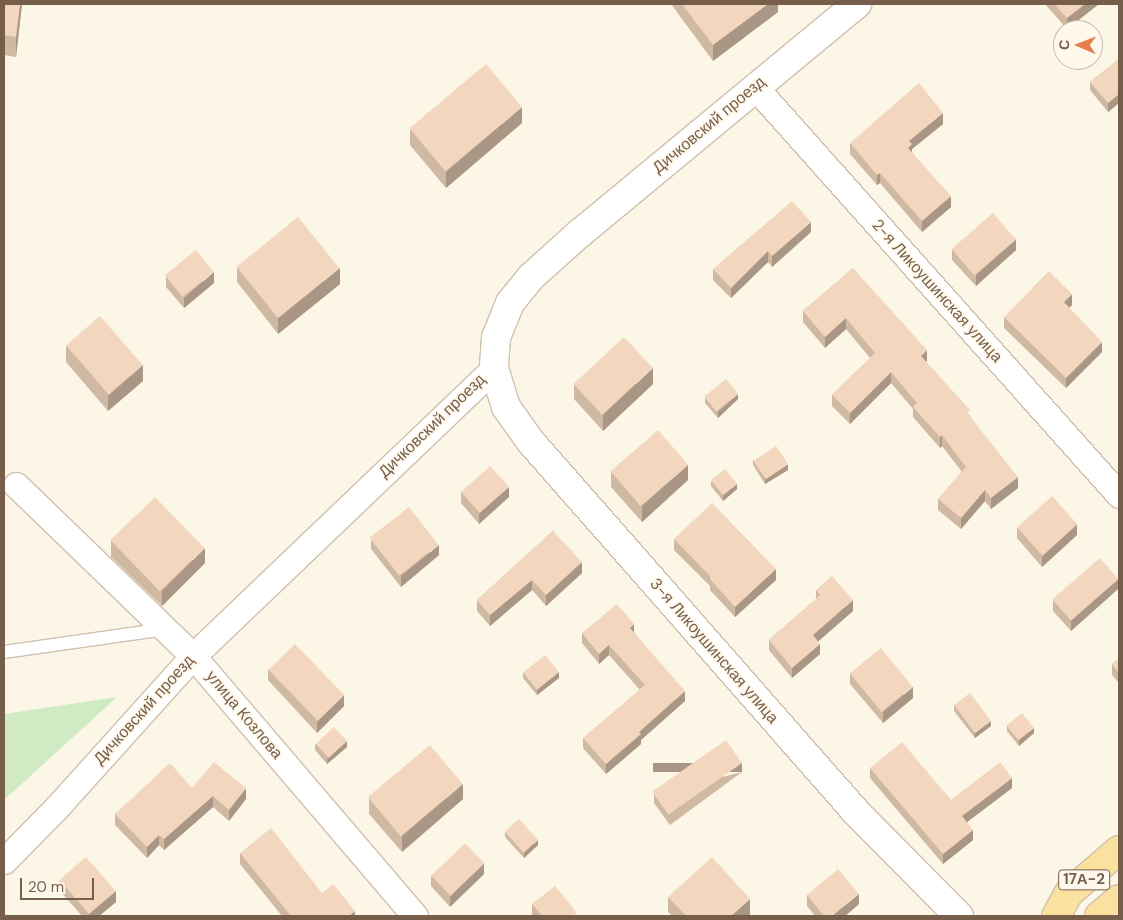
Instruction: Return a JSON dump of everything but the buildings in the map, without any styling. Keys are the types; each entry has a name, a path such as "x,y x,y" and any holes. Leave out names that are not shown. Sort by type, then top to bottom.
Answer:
{"main road":[{"name":"17А-2","path":"1056,916 1070,893 1119,850"},
{"name":"17А-2","path":"1099,916 1119,899"}],"street":[{"name":"Дичковский проезд","path":"4,861 56,807 192,656 494,368 496,337 510,303 531,277 581,232 857,4"},
{"name":"2-я Ликоушинская улица","path":"755,87 1119,495"},
{"name":"3-я Ликоушинская улица","path":"494,368 506,407 531,442 854,810 959,916"},
{"name":"улица Козлова","path":"16,485 192,656 415,916"}],"lane":[{"path":"4,652 165,629"}],"green space":[{"path":"117,697 4,800 4,714"}]}
